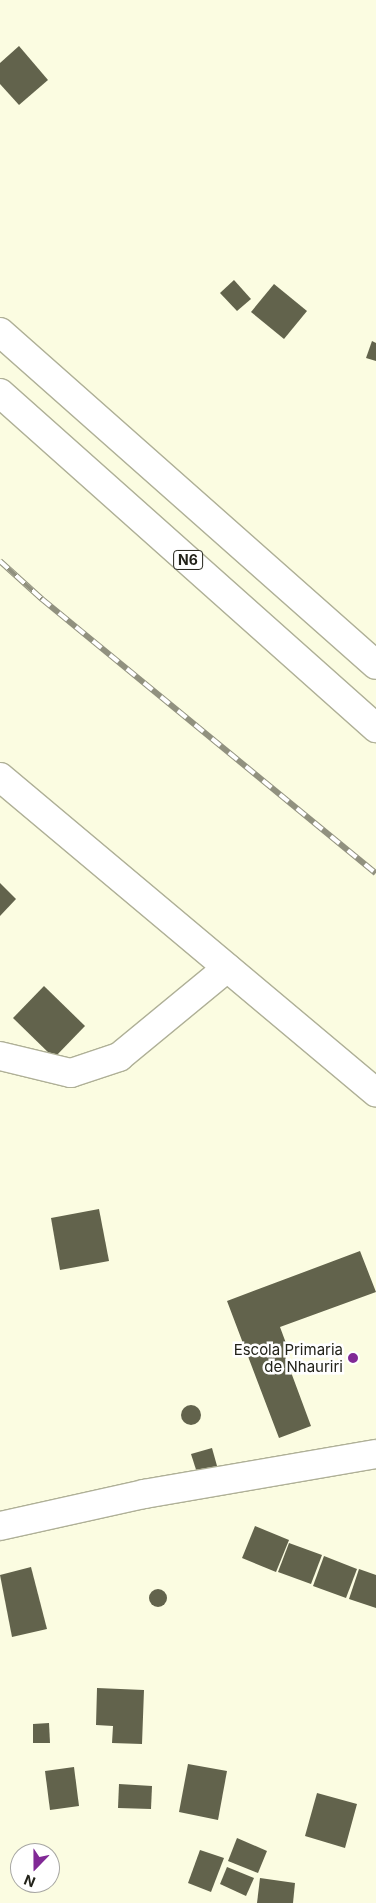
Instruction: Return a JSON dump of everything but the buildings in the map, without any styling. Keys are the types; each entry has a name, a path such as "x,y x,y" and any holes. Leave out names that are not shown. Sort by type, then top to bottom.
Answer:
{"main road":[{"path":"0,332 376,665"},
{"name":"N6","path":"0,393 376,728"},
{"path":"0,777 376,1093"},
{"path":"0,1056 70,1073 119,1057 227,968"},
{"path":"0,1526 144,1494 376,1454"}],"railway":[{"path":"0,561 42,599 376,873"}],"place":[{"name":"Escola Primaria de Nhauriri","path":"353,1358"}]}
